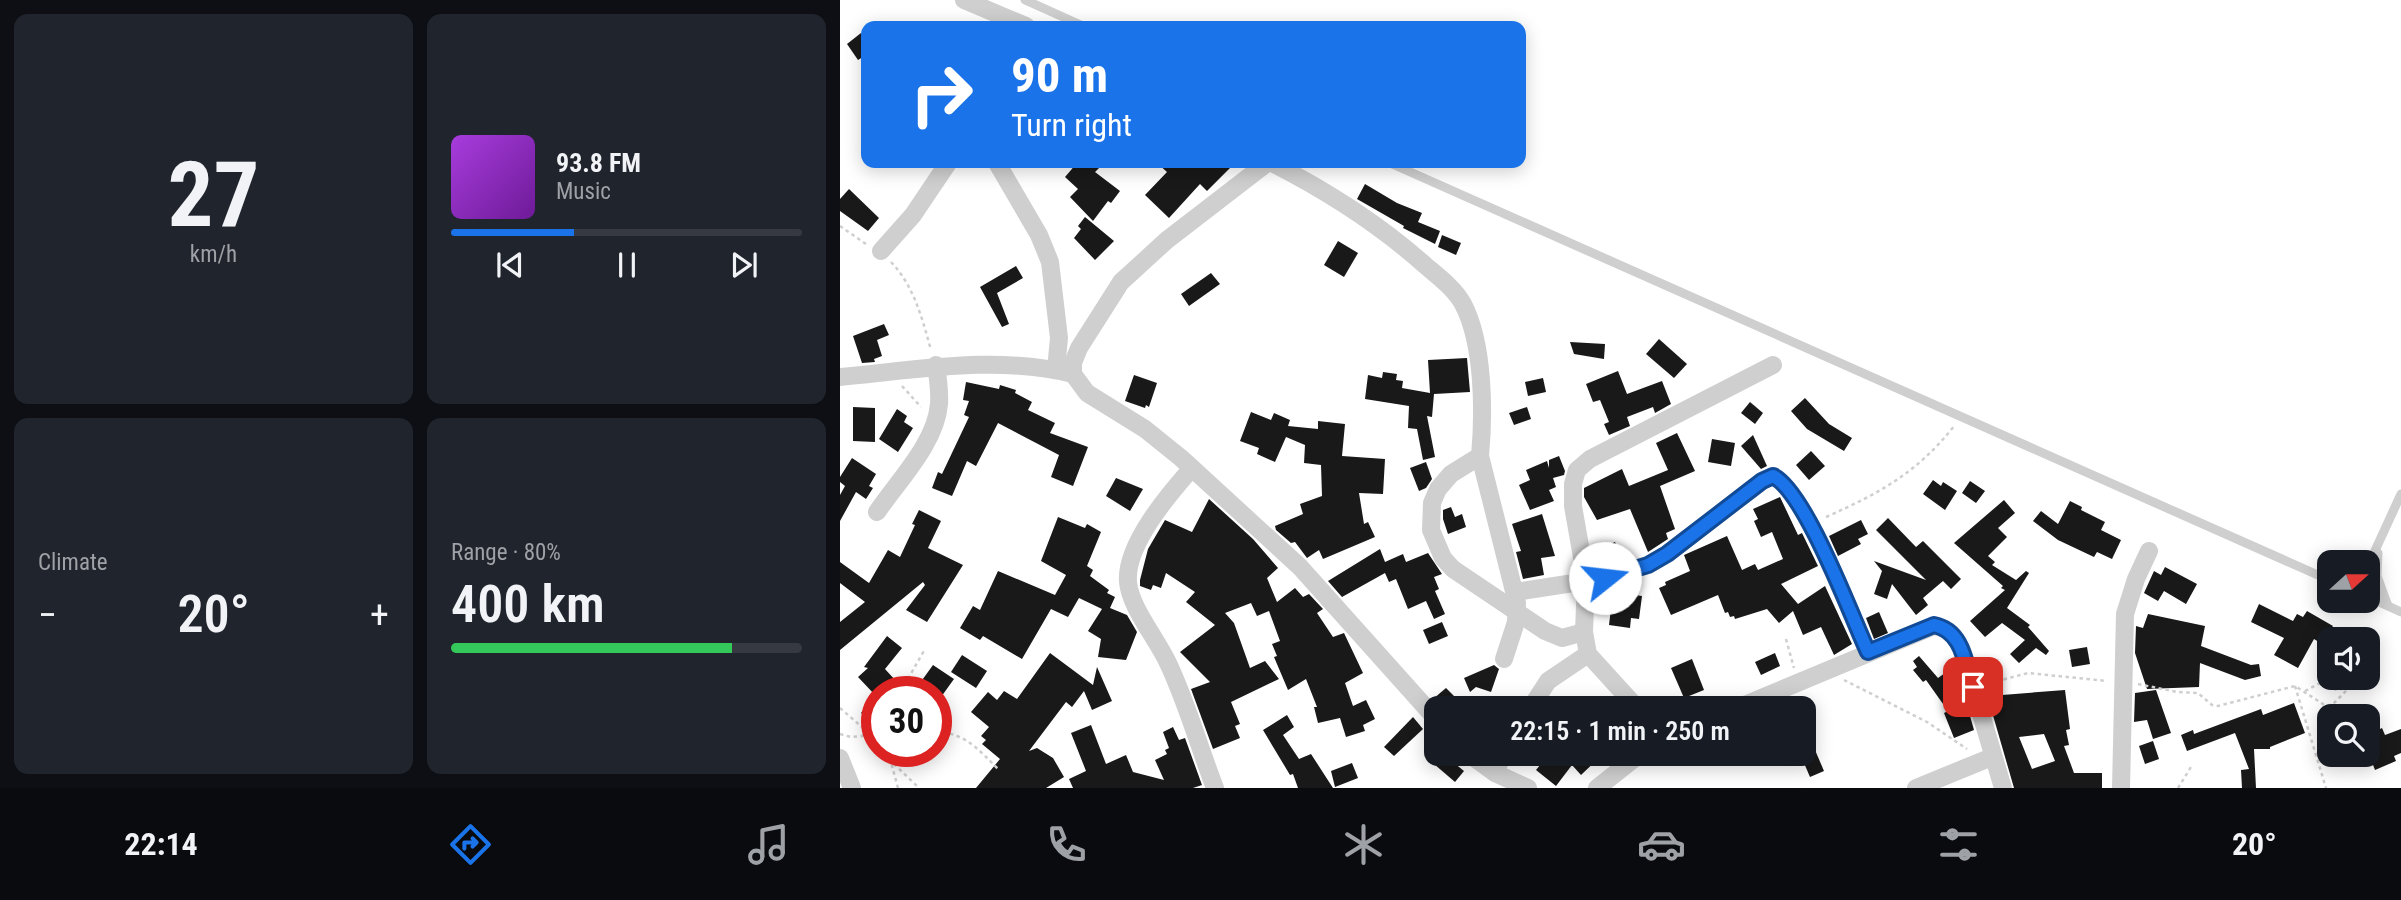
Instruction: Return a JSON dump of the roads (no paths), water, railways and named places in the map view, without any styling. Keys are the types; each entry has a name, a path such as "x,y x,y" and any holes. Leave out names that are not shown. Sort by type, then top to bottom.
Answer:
{"street":[{"path":"964,0 1014,21"},
{"path":"881,251 913,215 945,168"},
{"path":"1000,168 1040,235 1050,262 1065,372"},
{"path":"1065,372 1121,282 1167,240 1262,168"},
{"path":"1280,168 1315,184 1386,233 1444,281 1462,303 1472,328 1476,353 1483,425 1480,456 1518,612 1504,659"},
{"path":"840,377 936,365 991,364 1065,372 1087,393 1146,429 1192,468 1316,584 1424,705"},
{"path":"877,512 925,444 939,406 936,365"},
{"path":"1627,696 1588,654 1584,632 1586,580 1573,506 1573,484 1577,470 1590,459 1773,365"},
{"path":"1480,456 1451,474 1438,489 1430,515 1431,530 1443,558 1453,569 1545,631 1562,638 1584,632"},
{"path":"1192,468 1165,500 1137,545 1129,565 1128,583 1134,602 1168,661 1182,693 1215,788"},
{"path":"1515,592 1627,573 1648,565 1667,554 1767,477 1773,476 1788,487 1810,524 1868,652"},
{"path":"2121,788 2125,614 2136,579 2149,551"},
{"path":"1765,696 1934,625 1944,627 1955,636 1973,687 1988,759 2003,788"},
{"path":"1538,696 1548,681 1588,654"},
{"path":"840,758 852,788"},
{"path":"1916,788 1988,759"},
{"path":"1485,766 1528,788"},
{"path":"1495,773 1498,766"},
{"path":"1602,787 1626,766"}],"lane":[{"path":"1025,0 1072,21"},
{"path":"1401,168 2317,575"},
{"path":"2388,606 2376,576 2378,548 2401,494"},
{"path":"2380,602 2401,612"}]}
